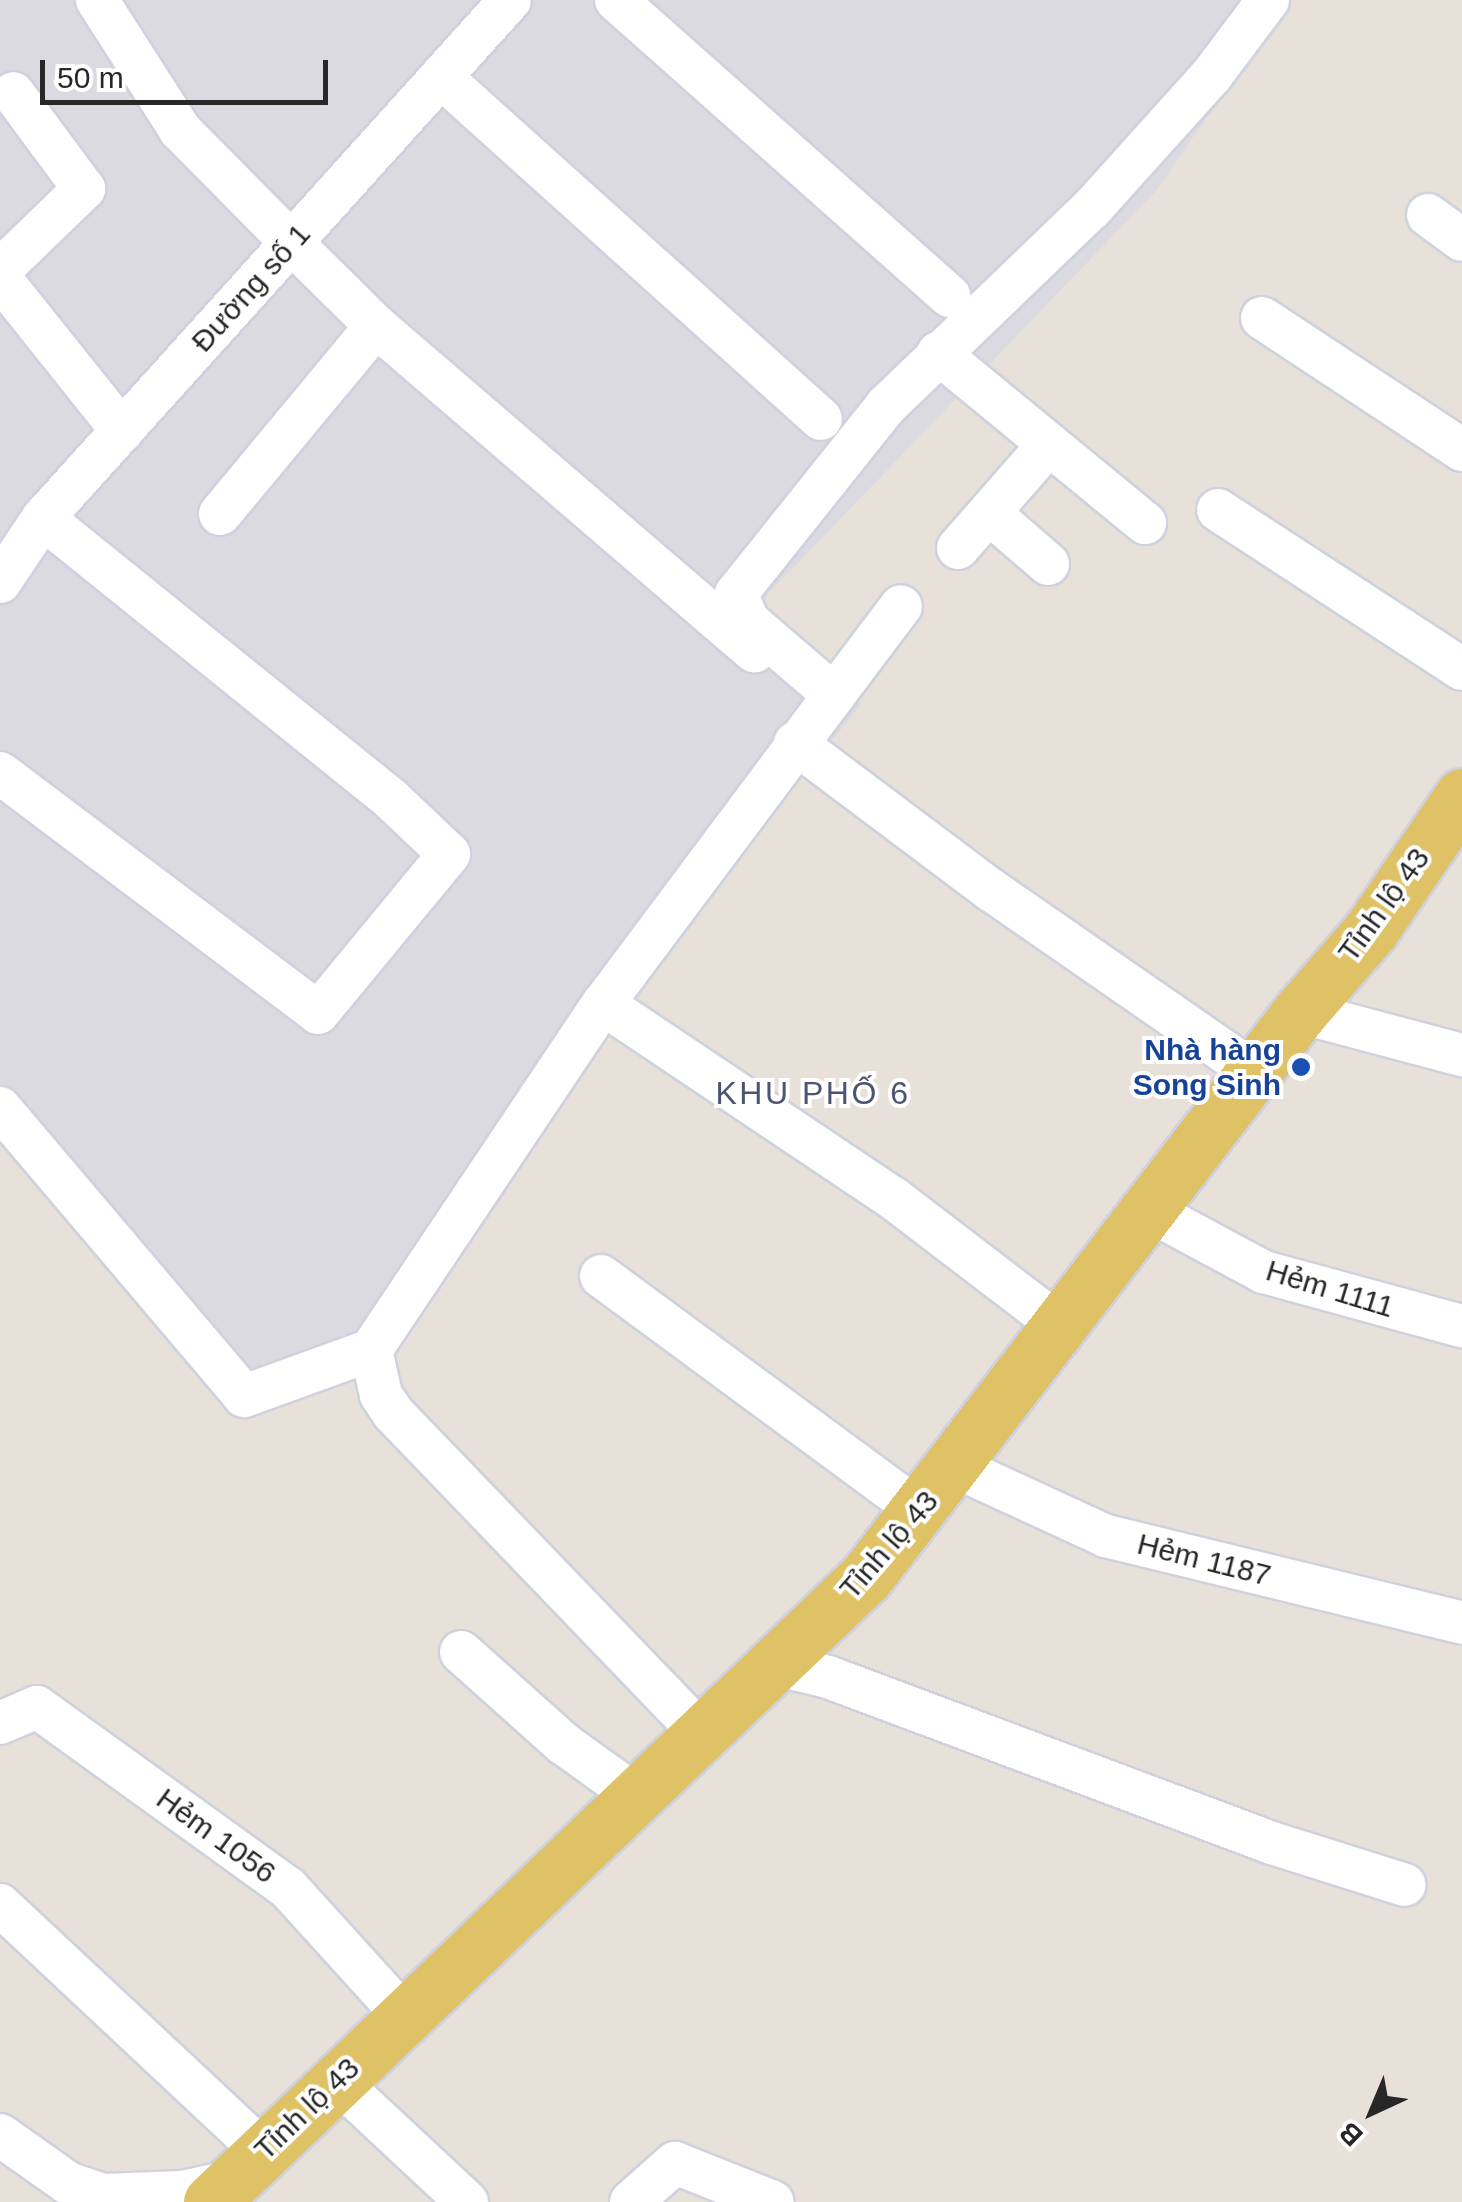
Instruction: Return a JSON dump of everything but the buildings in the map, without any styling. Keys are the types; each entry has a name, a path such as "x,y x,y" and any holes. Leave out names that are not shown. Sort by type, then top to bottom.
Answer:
{"main road":[{"name":"Tỉnh lộ 43","path":"234,2184 403,2015 866,1577 956,1467 1300,1012 1371,930 1462,796"}],"street":[{"path":"96,0 180,130 376,326 815,692"},
{"name":"Đường số 1","path":"0,582 44,518 510,0"},
{"path":"616,0 948,296"},
{"path":"815,692 749,622 736,594 886,406 1092,208 1210,76 1268,0"},
{"path":"442,77 821,419"},
{"path":"0,270 84,189 13,94"},
{"path":"1428,216 1462,240"},
{"path":"0,278 122,431"},
{"path":"1262,318 1462,450"},
{"path":"220,514 376,326"},
{"path":"938,352 1146,523"},
{"path":"958,548 1049,444"},
{"path":"1218,510 1462,668"},
{"path":"989,513 1048,564"},
{"path":"0,774 318,1013 449,854 392,799 44,518"},
{"path":"0,1108 244,1396 371,1350 603,1004 795,743 815,692 902,606"},
{"path":"795,743 991,890 1255,1073"},
{"path":"603,1004 667,1053 893,1198 1062,1327"},
{"path":"1300,1012 1462,1055"},
{"name":"Hẻm 1111","path":"1150,1210 1264,1272 1462,1326"},
{"path":"601,1276 920,1511"},
{"path":"371,1350 380,1394 393,1414 701,1733"},
{"name":"Hẻm 1187","path":"956,1467 1106,1536 1462,1623"},
{"path":"462,1652 564,1744 635,1796"},
{"path":"774,1664 828,1677 1272,1844 1405,1885"},
{"name":"Hẻm 1056","path":"0,1723 37,1707 272,1877 403,2015"},
{"path":"0,1906 159,2047 234,2184 182,2192 102,2196 68,2183 0,2135"},
{"path":"336,2080 467,2202"},
{"path":"630,2202 675,2163 774,2202"}],"shaded area":[{"path":"0,0 1288,0 1156,191 736,627 862,703 349,1346 243,1376 0,1086"}],"place":[{"name":"Nhà hàng Song Sinh","path":"1301,1067"}],"district":[{"name":"KHU PHỐ 6","path":"813,1093"}]}
